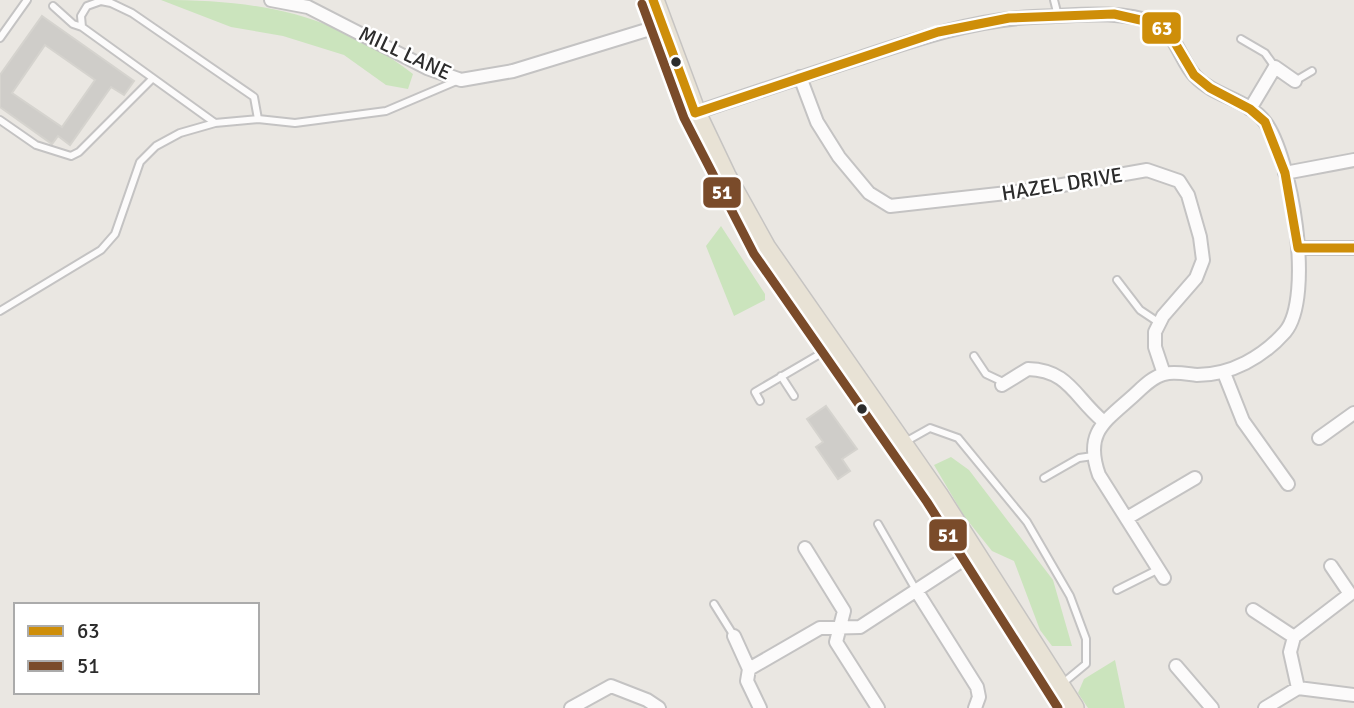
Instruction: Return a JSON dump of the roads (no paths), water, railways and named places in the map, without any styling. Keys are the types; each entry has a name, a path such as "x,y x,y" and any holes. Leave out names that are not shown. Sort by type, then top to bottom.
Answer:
{"highway":[{"path":"653,0 695,113 725,176 765,248 975,552 1073,708"}],"street":[{"name":"MILL LANE","path":"271,0 309,7 427,68 461,80 513,71 663,25"},
{"path":"695,113 938,32 1009,18 1114,14 1158,24 1175,43 1194,75 1210,88 1250,109 1265,122 1285,173 1298,248 1298,295 1289,327 1261,352 1224,373 1164,374 1147,383 1103,421 1095,440 1093,456 1099,475 1161,574"},
{"path":"1250,109 1275,67 1295,80"},
{"name":"HAZEL DRIVE","path":"800,77 817,122 839,157 869,193 890,206 1034,190 1147,170 1179,181 1188,195 1200,237 1203,260 1196,278 1158,322"},
{"path":"1285,173 1354,160"},
{"path":"1298,248 1354,248"},
{"path":"1158,322 1155,347 1164,374"},
{"path":"1004,384 1028,369 1055,373 1065,379 1089,410 1103,421"},
{"path":"1224,373 1244,421 1288,484"},
{"path":"1319,438 1354,413"},
{"path":"1127,518 1159,502 1195,478"},
{"path":"805,548 844,611 836,642 878,708"},
{"path":"749,668 820,628 860,626 975,552"},
{"path":"1298,688 1290,652 1293,637 1352,594 1331,566"},
{"path":"916,590 977,687 979,697 975,708"},
{"path":"1253,610 1262,619 1293,637"},
{"path":"733,636 749,668 747,681 760,708"},
{"path":"1176,666 1212,708"},
{"path":"571,708 611,685 659,708"},
{"path":"1265,708 1298,688 1354,695"}],"lane":[{"path":"0,38 27,0"},
{"path":"1054,0 1058,16"},
{"path":"82,27 80,21 83,11 94,3 111,3 132,13 254,97 258,119"},
{"path":"53,6 73,24 82,27 215,123"},
{"path":"1241,39 1265,53 1275,67"},
{"path":"1295,80 1312,71"},
{"path":"0,120 36,145 71,156 79,152 152,79"},
{"path":"0,311 102,250 115,234 141,162 156,146 180,133 215,123 258,119 295,123 386,111 461,80"},
{"path":"1117,280 1140,310 1158,322"},
{"path":"760,401 755,392 833,346"},
{"path":"974,356 986,374 1004,384"},
{"path":"781,376 794,396"},
{"path":"901,444 930,428 958,438 1027,522 1070,596 1086,639 1086,664 1059,686"},
{"path":"1044,478 1079,458 1093,456"},
{"path":"878,524 916,590"},
{"path":"1117,590 1161,574"},
{"path":"714,604 733,636"}]}
